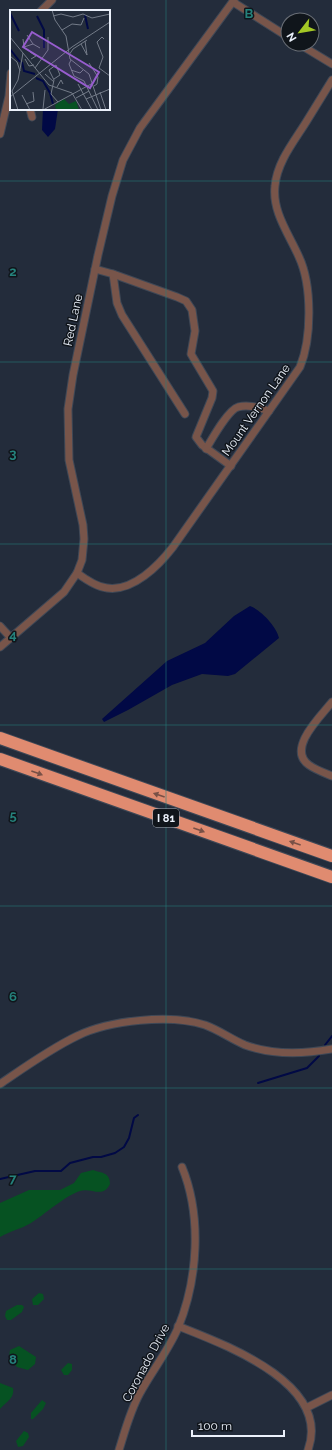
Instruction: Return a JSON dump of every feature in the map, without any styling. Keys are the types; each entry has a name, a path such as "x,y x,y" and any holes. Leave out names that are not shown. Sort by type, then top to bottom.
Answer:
{"highway":[{"name":"I 81","path":"0,738 332,856"},
{"name":"I 81","path":"0,759 332,877"}],"street":[{"path":"42,10 52,0"},
{"path":"233,1 280,32"},
{"name":"Red Lane","path":"0,647 59,597 77,573 82,560 84,538 82,520 69,460 68,416 73,375 95,269 112,196 126,152 144,123 233,1"},
{"path":"312,52 332,64"},
{"name":"Mount Vernon Lane","path":"77,573 108,588 123,587 142,576 159,563 173,547 300,367 305,350 307,328 306,279 304,269 286,231 274,194 276,177 288,151 332,80"},
{"path":"0,134 10,96"},
{"path":"30,110 32,117"},
{"path":"95,269 177,297 190,305 195,320 191,354 213,391 212,398 196,435 198,442 231,466"},
{"path":"113,274 117,302 122,315 185,414"},
{"path":"206,449 230,413 237,407 255,407 269,411"},
{"path":"0,626 11,638"},
{"path":"332,702 305,736 301,750 308,765 332,776"},
{"path":"0,1084 79,1035 129,1022 153,1020 190,1021 225,1034 245,1044 272,1052 308,1052 332,1049"},
{"name":"Coronado Drive","path":"119,1450 140,1393 164,1356 178,1326 191,1281 194,1242 191,1199 182,1167"},
{"path":"178,1326 240,1352 267,1366 296,1391 308,1407 313,1424 311,1442 308,1450"},
{"path":"308,1407 332,1396"}],"green space":[{"path":"93,1170 107,1175 110,1180 110,1184 104,1191 96,1192 84,1190 74,1193 31,1223 0,1237 0,1203 29,1190 60,1190 74,1183 81,1173"},
{"path":"39,1293 43,1294 44,1299 38,1305 33,1305 32,1299"},
{"path":"17,1305 22,1305 24,1307 22,1312 11,1320 7,1320 5,1316 6,1311"},
{"path":"19,1346 36,1357 35,1364 28,1370 17,1367 9,1357 10,1350"},
{"path":"68,1363 72,1364 72,1370 68,1375 64,1375 61,1370"},
{"path":"0,1383 13,1388 13,1395 10,1400 0,1409"},
{"path":"42,1400 46,1403 43,1409 33,1419 31,1419 31,1413"},
{"path":"24,1431 28,1433 29,1437 23,1446 18,1447 16,1441"}],"shaded area":[{"path":"43,110 58,110 55,129 48,137 42,130"},
{"path":"250,606 259,611 268,619 279,638 235,674 228,676 202,674 172,685 104,722 102,719 167,661 205,643 234,616"}],"waterway":[{"path":"325,1045 332,1036"},
{"path":"258,1083 307,1068 319,1056"},
{"path":"0,1179 35,1171 61,1171 70,1163 115,1153 124,1147 129,1138 134,1118 138,1115"}]}
